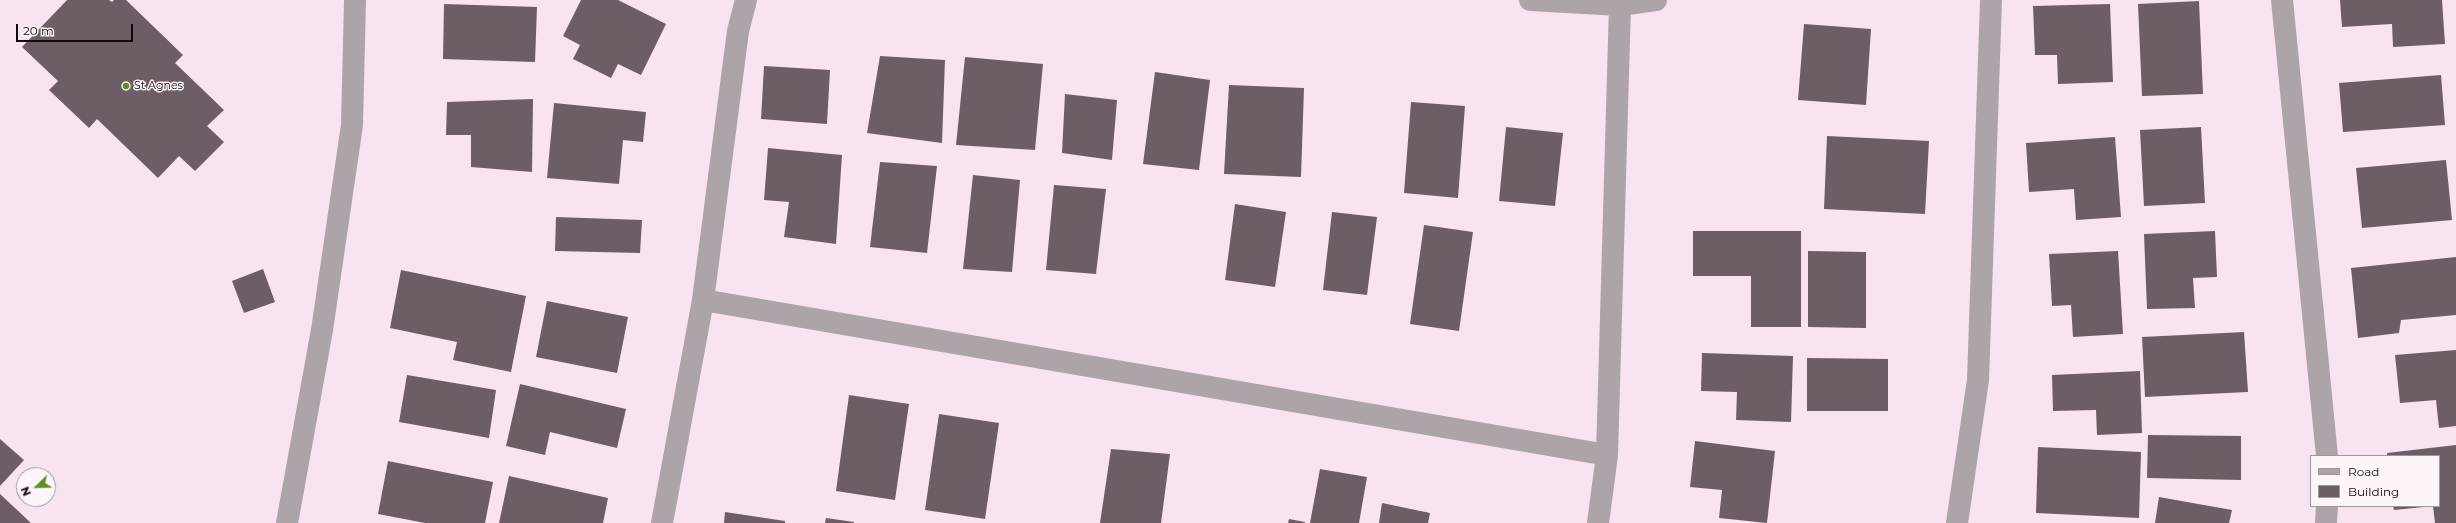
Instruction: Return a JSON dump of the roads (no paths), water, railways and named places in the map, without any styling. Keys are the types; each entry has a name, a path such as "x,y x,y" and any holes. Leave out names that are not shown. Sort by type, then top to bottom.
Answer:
{"street":[{"path":"287,523 322,330 352,125 355,0"},
{"path":"662,523 703,300 738,31 746,0"},
{"path":"1530,0 1620,5 1656,0"},
{"path":"1957,523 1978,380 1991,0"},
{"path":"2282,0 2327,455"},
{"path":"1598,523 1607,455 1620,5"},
{"path":"703,300 1607,455"},
{"path":"2326,523 2327,507"}],"place":[{"name":"St Agnes","path":"126,86"}]}
